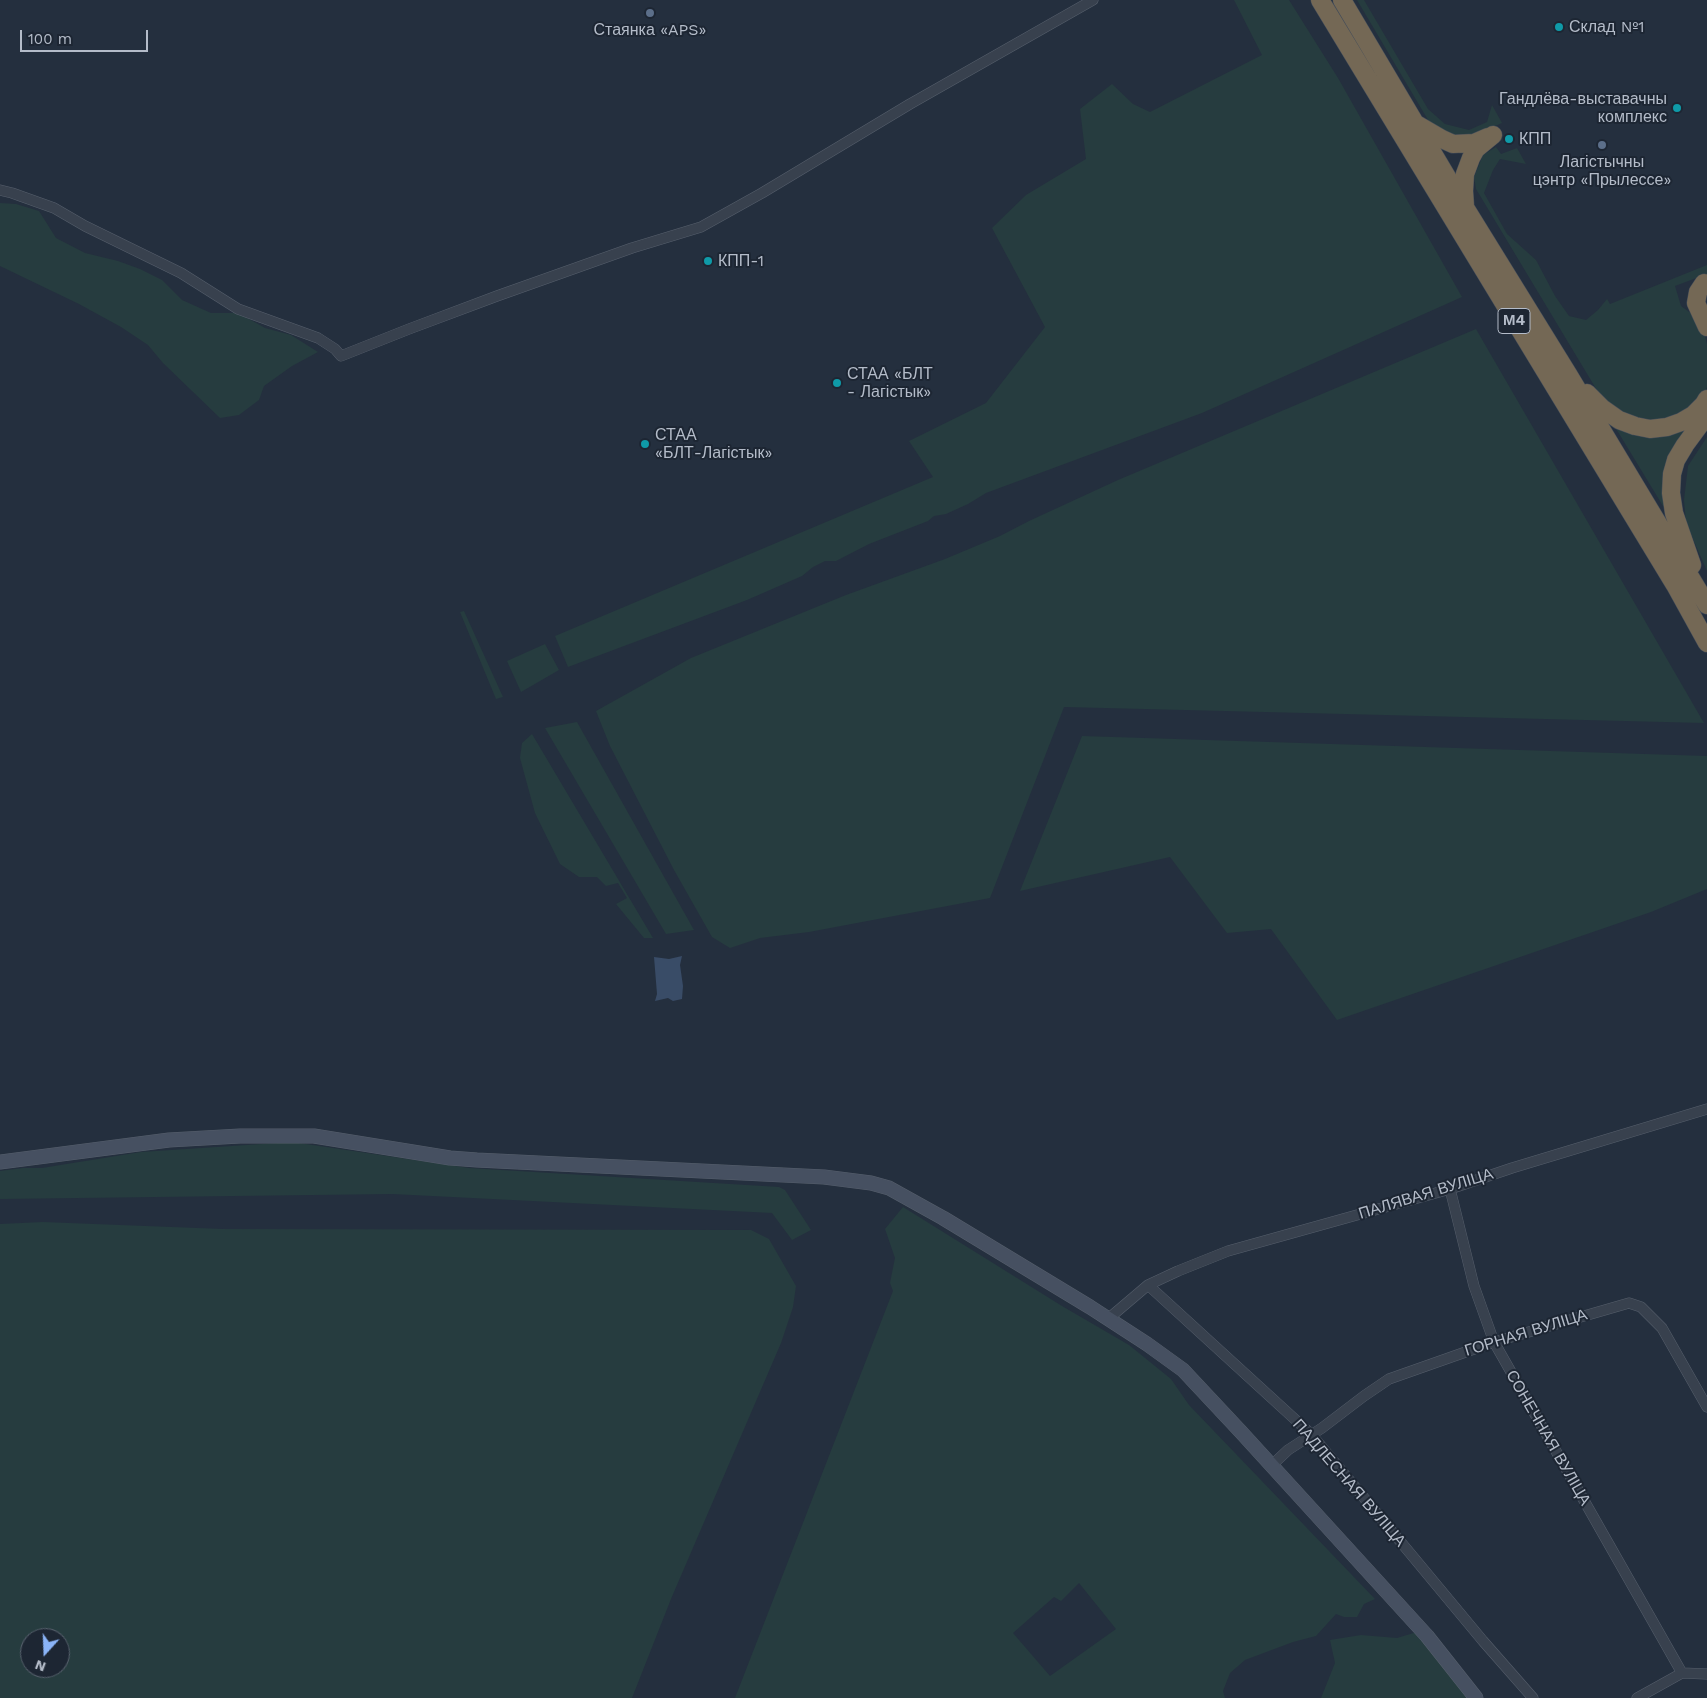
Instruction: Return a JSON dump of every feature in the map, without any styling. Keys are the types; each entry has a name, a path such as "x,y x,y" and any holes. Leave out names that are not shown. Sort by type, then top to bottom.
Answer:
{"highway":[{"name":"М4","path":"1320,0 1675,586 1707,643"},
{"name":"М4","path":"1342,0 1466,209 1707,605"},
{"path":"1416,124 1453,144 1474,143 1493,135 1476,149 1468,166 1464,191 1466,209"},
{"path":"1704,282 1698,292 1696,303 1707,327"},
{"path":"1568,374 1602,408 1618,420 1650,429 1667,427 1681,422 1693,415 1707,399"},
{"path":"1707,414 1676,460 1672,474 1671,493 1674,513 1707,605"}],"street":[{"path":"0,190 54,208 85,226 181,273 238,309 318,338 335,349 341,356 497,296 632,248 701,227 762,193 910,104 1093,0"},
{"name":"ПАЛЯВАЯ ВУЛІЦА","path":"1108,1319 1148,1285 1228,1251 1450,1189 1707,1108"},
{"path":"0,1162 169,1140 240,1136 314,1136 450,1158 824,1178 871,1183 889,1188 905,1195 1108,1319 1183,1370 1427,1636 1476,1698"},
{"name":"СОНЕЧНАЯ ВУЛІЦА","path":"1450,1189 1474,1286 1494,1342 1682,1673"},
{"name":"ПАДЛЕСНАЯ ВУЛІЦА","path":"1148,1285 1311,1434 1483,1642 1533,1698"},
{"name":"ГОРНАЯ ВУЛІЦА","path":"1271,1466 1288,1450 1389,1379 1494,1342 1628,1303 1641,1307 1662,1328 1707,1407"},
{"path":"1638,1698 1682,1673 1707,1674"}],"green space":[{"path":"1234,0 1289,0 1338,78 1462,297 1202,413 986,493 946,514 934,516 928,521 869,544 836,561 825,561 813,567 802,576 747,600 568,667 555,636 933,477 909,441 986,403 1045,327 992,228 1026,195 1086,159 1080,109 1112,84 1133,104 1150,112 1262,55"},
{"path":"1357,0 1364,0 1428,109 1445,124 1469,130 1487,122 1492,105 1502,123 1468,138 1450,135 1431,125"},
{"path":"1496,147 1501,154 1517,148 1526,164 1500,159 1493,170 1484,193 1507,234 1536,260 1555,296 1569,316 1586,320 1607,299 1610,304 1707,265 1707,274 1675,286 1681,306 1692,314 1705,336 1707,344 1707,387 1702,401 1690,412 1654,425 1614,410 1598,392 1476,189 1474,177 1483,155"},
{"path":"0,203 16,204 39,211 56,238 85,253 118,261 140,269 162,280 182,300 211,313 234,313 265,328 291,335 318,352 292,366 264,386 259,400 239,415 220,418 163,363 148,345 121,327 79,304 0,266"},
{"path":"1476,329 1704,723 1064,707 990,898 809,932 760,938 730,948 712,937 674,870 610,746 596,711 691,658 846,595 945,559 1000,536 1118,480"},
{"path":"1689,424 1666,511 1615,427"},
{"path":"1707,437 1707,571 1686,523 1684,500 1688,466"},
{"path":"464,611 503,697 496,699 460,612"},
{"path":"545,644 559,670 521,692 507,661"},
{"path":"577,722 694,930 666,934 545,728"},
{"path":"532,734 653,938 644,938 616,904 627,898 618,883 606,886 597,877 579,877 560,864 535,813 520,758 522,743"},
{"path":"1082,736 1707,756 1707,889 1651,912 1337,1020 1271,929 1227,933 1170,857 1020,891"},
{"path":"292,1142 469,1168 779,1187 785,1190 811,1230 792,1240 772,1213 392,1194 0,1199 0,1171 42,1168 141,1152"},
{"path":"903,1207 1062,1306 1129,1345 1171,1379 1189,1405 1375,1599 1364,1604 1357,1617 1344,1617 1336,1614 1316,1636 1293,1642 1245,1660 1230,1673 1223,1691 1225,1698 735,1698 893,1291 890,1283 895,1258 885,1229","holes":["1079,1583 1116,1629 1050,1676 1013,1633 1054,1597 1061,1601"]},
{"path":"43,1222 223,1229 751,1230 769,1239 796,1286 793,1307 781,1343 671,1599 632,1698 0,1698 0,1224"},
{"path":"1417,1632 1469,1698 1321,1698 1335,1663 1330,1640 1361,1635 1397,1638"}],"water":[{"path":"682,956 680,965 683,986 682,999 673,1001 668,998 655,1001 657,994 654,957 669,959"}],"place":[{"name":"Стаянка «APS»","path":"650,13"},
{"name":"Склад №1","path":"1559,27"},
{"name":"Гандлёва-выставачны комплекс","path":"1677,108"},
{"name":"КПП","path":"1509,139"},
{"name":"Лагістычны цэнтр «Прылессе»","path":"1602,145"},
{"name":"КПП-1","path":"708,261"},
{"name":"СТАА «БЛТ - Лагістык»","path":"837,383"},
{"name":"СТАА «БЛТ-Лагістык»","path":"645,444"}]}
